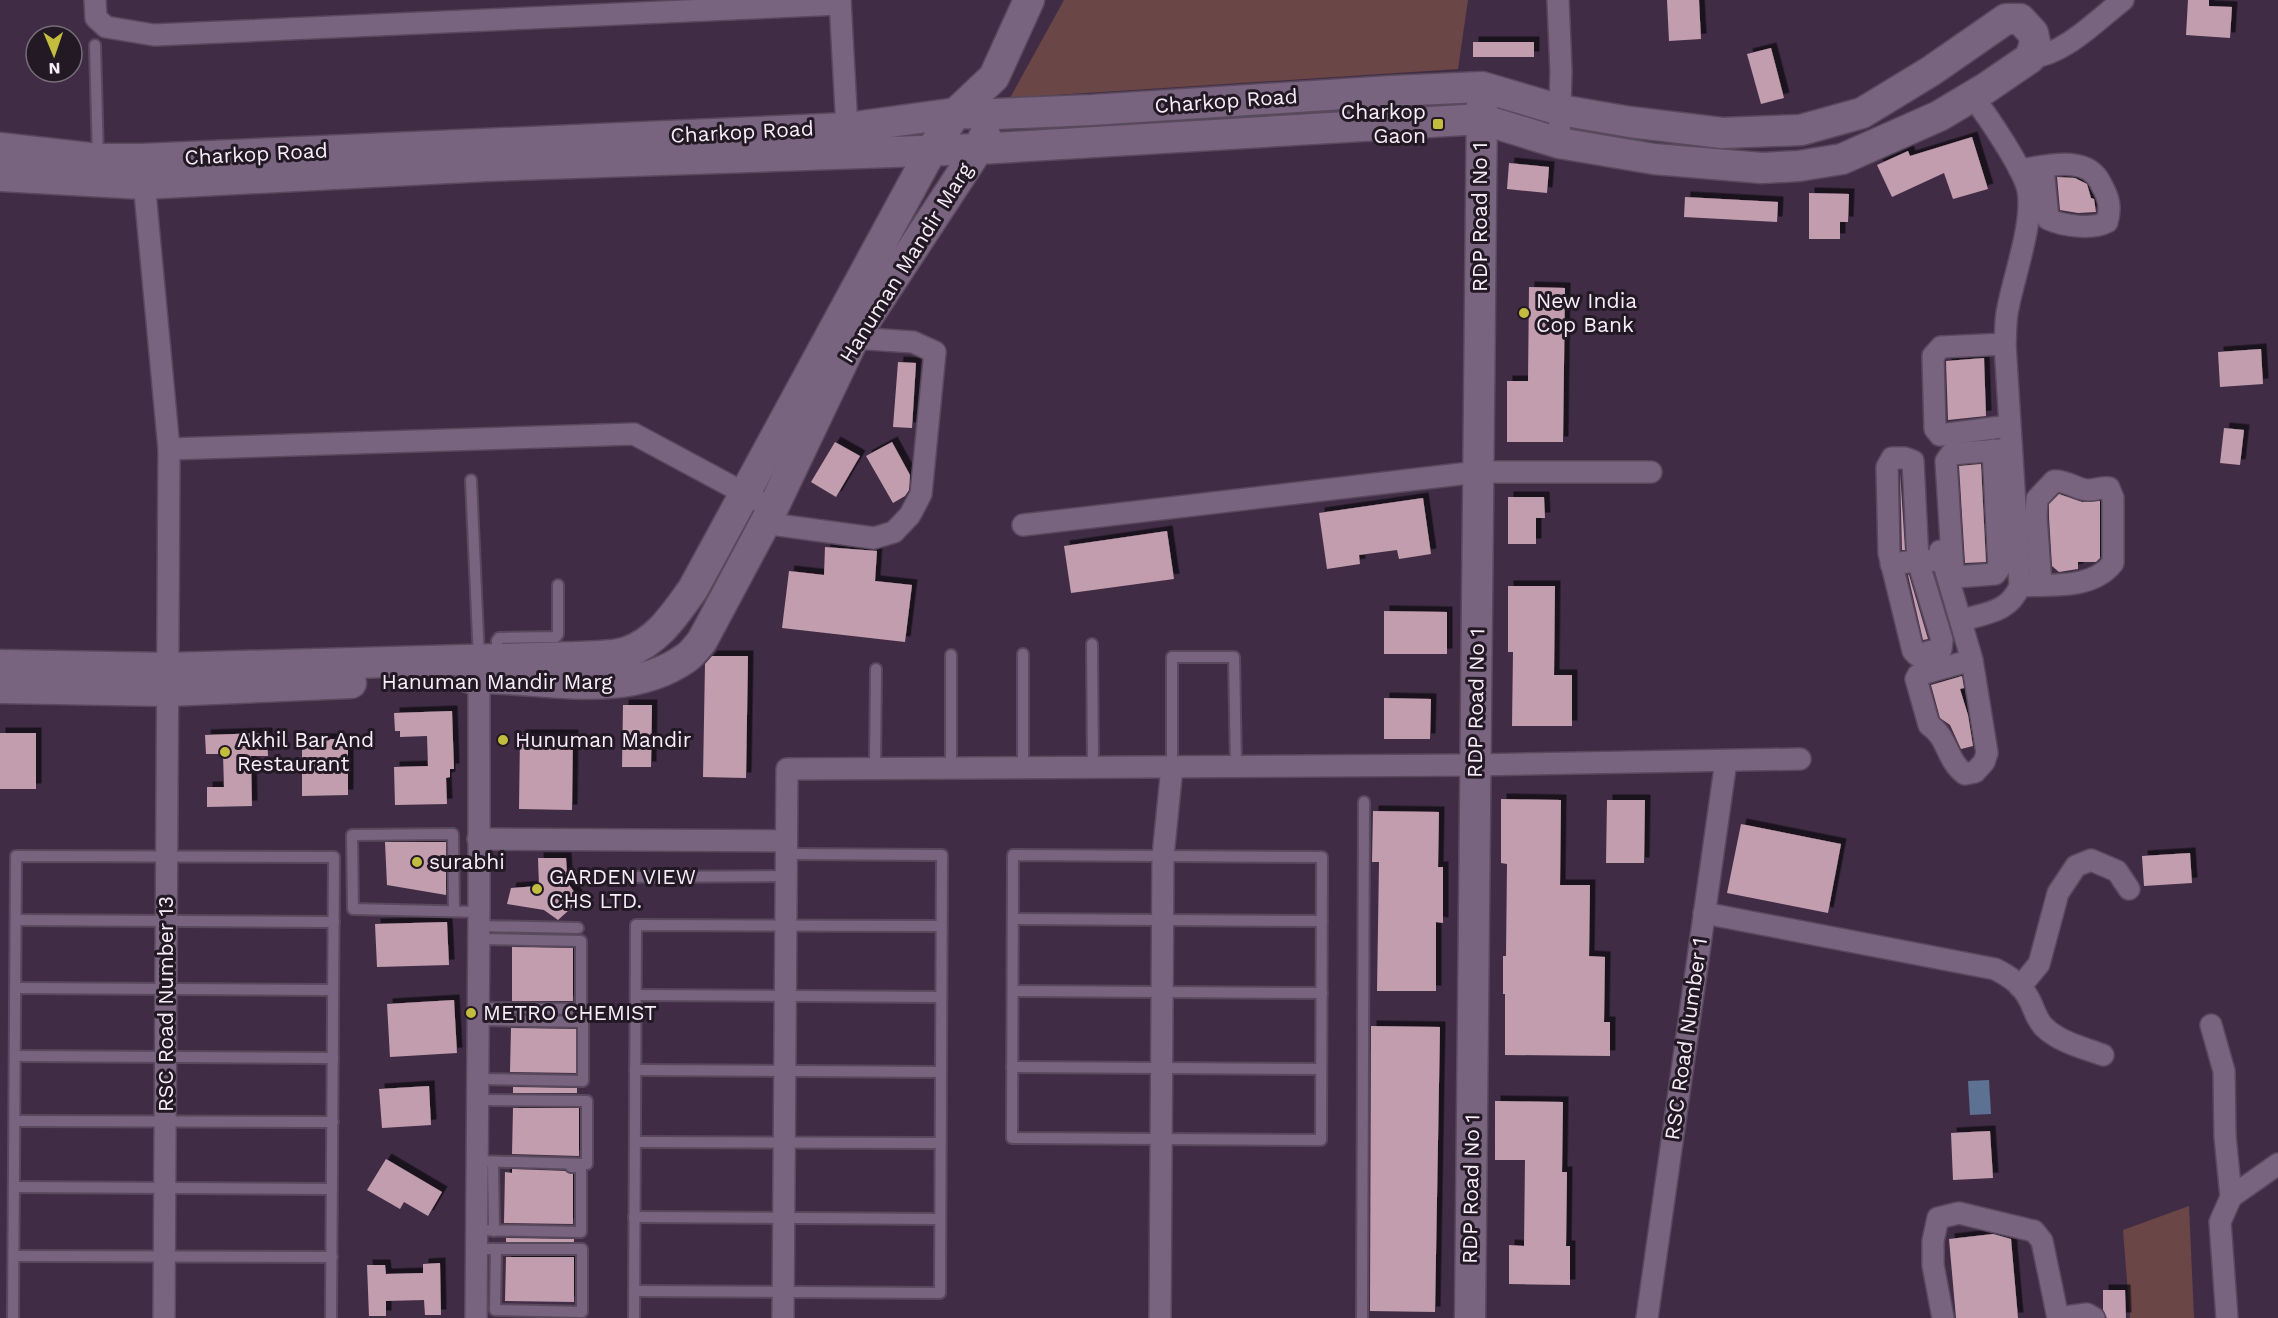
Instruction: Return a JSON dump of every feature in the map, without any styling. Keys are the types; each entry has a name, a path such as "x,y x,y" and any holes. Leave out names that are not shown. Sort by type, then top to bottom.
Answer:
{"street":[{"path":"94,0 96,18 106,27 154,34 840,2 847,128"},
{"path":"476,1318 486,1240 478,1089 478,839 485,665 626,653 655,638 674,616 693,589 932,149 956,112 994,77 1029,0"},
{"path":"1558,0 1559,143"},
{"path":"1481,119 1559,143 1654,159 1762,168 1799,166 1842,159 1939,116 2030,58 2046,56 2082,33 2123,0"},
{"name":"Charkop Road","path":"0,148 99,159 143,171 847,128 956,112 995,114 1482,87 1560,110 1630,122 1722,133 1801,130 1862,113 1931,71 2006,19 2020,19 2032,33 2035,43 2030,58"},
{"path":"994,77 995,114"},
{"name":"RDP Road No 1","path":"1470,1318 1482,87"},
{"path":"1972,96 1986,113 2020,170 2028,190 2029,212 2007,311 2005,344 2009,426 2002,450 1999,569 1995,574 1956,577 1953,571 1946,461 1951,454 2002,450"},
{"name":"Hanuman Mandir Marg","path":"0,688 485,665 594,684 633,680 663,671 679,662 702,641 768,516 854,338 978,149 995,114"},
{"name":"Charkop Road","path":"0,176 143,171 487,166 978,149 1481,119"},
{"path":"2020,170 2043,167"},
{"name":"RSC Road Number 13","path":"143,171 169,449 164,1318"},
{"path":"169,449 634,434 745,493 768,516 874,538 894,532 910,515 921,494 934,352 913,342 854,338"},
{"path":"2005,344 1941,347 1934,356 1935,429 1940,435 2009,426"},
{"path":"1962,620 2005,607 2015,598 2020,585 2002,450"},
{"path":"1892,458 1905,458 1912,461 1918,561 1941,640 1941,649 1917,655 1913,651 1889,553 1887,467 1892,458"},
{"path":"1023,525 1478,472 1651,472"},
{"path":"2020,585 2041,585 2089,581 2107,571 2113,563 2113,498 2109,488 2100,487 2087,490 2061,480 2054,481 2037,499 2036,517 2041,585"},
{"path":"1891,564 1918,561 1941,555 1972,660 1987,753 1984,762 1976,772 1965,774 1955,766 1942,738 1929,725 1916,679 1918,675 1972,660"},
{"path":"0,665 168,679"},
{"path":"783,1318 787,769 1475,765 1800,759"},
{"name":"RSC Road Number 1","path":"1647,1318 1726,761"},
{"path":"1160,1318 1163,856 1172,767"},
{"path":"478,839 786,847"},
{"path":"2020,987 2039,964 2058,893 2076,866 2091,860 2108,867 2117,871 2129,889"},
{"path":"1704,913 1995,969 2014,979 2045,1028 2059,1038 2103,1055"},
{"path":"2211,1025 2224,1071 2225,1136 2231,1197 2220,1222 2227,1318"},
{"path":"2231,1197 2278,1164"},
{"path":"1943,1318 1934,1265 1933,1241 1938,1218 1959,1213 2034,1231 2042,1240 2058,1318 2087,1314 2094,1318"}],"lane":[{"path":"95,45 99,159"},
{"path":"471,480 485,665"},
{"path":"485,665 499,638 555,637 558,634 558,585"},
{"path":"1092,644 1093,768"},
{"path":"1023,654 1023,768"},
{"path":"951,655 951,768"},
{"path":"1172,767 1172,657 1234,657 1236,767"},
{"path":"875,768 876,669"},
{"path":"1362,1318 1364,802"},
{"path":"453,911 453,834 352,835 353,909 453,911 479,925 581,941 581,1009 479,1014"},
{"path":"634,1291 940,1293 942,855 786,847"},
{"path":"1014,855 1163,856 1322,857 1321,1140 1012,1138 1014,855"},
{"path":"14,1318 16,856 334,857 331,1318"},
{"path":"621,877 786,876"},
{"path":"1013,919 1322,921"},
{"path":"16,920 334,922"},
{"path":"479,925 578,928"},
{"path":"634,1318 636,925 942,926"},
{"path":"16,988 333,990"},
{"path":"1013,991 1322,993"},
{"path":"636,995 941,997"},
{"path":"478,1089 583,1081 583,1022 479,1014"},
{"path":"15,1056 333,1058"},
{"path":"1012,1067 1321,1068"},
{"path":"635,1071 941,1072"},
{"path":"478,1089 587,1101 587,1164 483,1165"},
{"path":"15,1121 333,1122"},
{"path":"635,1142 940,1143"},
{"path":"483,1165 581,1167 581,1232 486,1240"},
{"path":"14,1187 332,1189"},
{"path":"634,1217 940,1219"},
{"path":"486,1240 582,1249 582,1312 495,1310 486,1240"},
{"path":"14,1256 332,1257"}],"shaded area":[{"path":"1064,0 1468,0 1458,69 1010,98"},
{"path":"2189,1206 2194,1318 2130,1318 2123,1230"}],"water":[{"path":"1989,1080 1991,1114 1970,1115 1968,1081"}],"building":[{"path":"1667,0 1699,0 1701,39 1669,41"},
{"path":"2188,0 2209,0 2209,6 2232,7 2230,38 2186,35"},
{"path":"1473,42 1534,42 1534,57 1473,57"},
{"path":"1771,48 1784,98 1761,104 1747,54"},
{"path":"1972,137 1988,189 1953,199 1944,173 1892,197 1877,165 1908,151 1910,156"},
{"path":"1509,163 1549,167 1547,193 1507,189"},
{"path":"2057,177 2075,178 2087,184 2091,198 2094,199 2096,212 2078,213 2060,210"},
{"path":"1809,193 1849,194 1848,222 1840,222 1840,239 1809,239"},
{"path":"1685,197 1778,202 1777,222 1684,217"},
{"path":"1529,287 1565,288 1563,442 1507,442 1507,381 1528,381"},
{"path":"2261,349 2263,384 2220,387 2218,352"},
{"path":"1984,358 1986,416 1948,420 1946,361"},
{"path":"898,362 916,363 912,428 893,427"},
{"path":"2224,428 2244,430 2240,465 2220,463"},
{"path":"835,442 860,456 836,497 811,482"},
{"path":"892,442 910,475 909,490 905,496 893,503 866,456"},
{"path":"1981,464 1986,562 1965,563 1959,466"},
{"path":"1900,471 1905,550 1902,550"},
{"path":"2059,494 2082,502 2100,501 2100,558 2096,562 2078,562 2078,569 2059,572 2052,566 2049,504"},
{"path":"1508,497 1544,497 1545,518 1536,518 1536,544 1508,544"},
{"path":"1423,498 1431,554 1399,559 1397,550 1359,555 1360,564 1327,569 1319,513"},
{"path":"1167,531 1174,579 1071,593 1064,546"},
{"path":"825,547 877,551 875,581 912,585 905,642 782,628 789,571 824,575"},
{"path":"1909,575 1928,639 1923,640"},
{"path":"1508,586 1555,586 1554,675 1572,675 1572,726 1512,726 1513,652 1508,652"},
{"path":"1384,611 1447,612 1447,654 1384,654"},
{"path":"712,656 748,656 746,778 703,777 705,664"},
{"path":"1962,676 1964,688 1960,689 1968,715 1973,746 1961,749 1950,725 1940,718 1931,685"},
{"path":"1384,698 1431,699 1430,739 1384,739"},
{"path":"623,705 652,705 651,767 622,767"},
{"path":"452,711 454,769 450,769 450,777 446,778 447,804 395,805 394,767 428,766 427,736 400,737 400,731 395,731 394,713"},
{"path":"0,733 36,733 36,789 0,789"},
{"path":"267,733 268,756 251,756 252,806 207,807 207,787 224,787 223,754 206,754 205,735"},
{"path":"520,735 573,735 572,810 519,809"},
{"path":"302,739 348,739 348,795 302,796"},
{"path":"1501,799 1561,800 1560,885 1590,885 1589,956 1605,957 1604,1022 1610,1022 1610,1056 1505,1055 1503,956 1506,956 1507,864 1501,863"},
{"path":"1607,800 1645,800 1644,863 1606,863"},
{"path":"1373,811 1439,812 1438,867 1443,867 1443,923 1436,922 1436,991 1377,991 1379,862 1372,862"},
{"path":"1741,824 1841,844 1828,913 1727,893"},
{"name":"surabhi","path":"385,842 446,842 446,895 387,885"},
{"path":"2190,853 2192,883 2144,886 2142,856"},
{"name":"GARDEN VIEW CHS LTD.","path":"538,858 566,858 565,879 580,900 558,920 544,910 507,904 511,888 539,886"},
{"path":"447,922 449,965 377,967 375,924"},
{"path":"512,947 573,948 573,1001 512,1001"},
{"path":"454,1000 457,1053 390,1057 387,1004"},
{"path":"1371,1026 1440,1027 1435,1312 1370,1311"},
{"path":"511,1028 576,1029 576,1073 510,1072"},
{"path":"429,1086 431,1125 382,1128 379,1089"},
{"path":"513,1087 577,1088 577,1093 513,1093"},
{"path":"1495,1101 1563,1102 1562,1172 1567,1172 1566,1246 1570,1246 1570,1285 1509,1284 1509,1245 1524,1246 1525,1160 1495,1160"},
{"path":"513,1108 579,1108 579,1156 512,1154"},
{"path":"1990,1131 1993,1178 1953,1180 1951,1133"},
{"path":"386,1159 442,1192 428,1216 404,1202 400,1209 367,1190"},
{"path":"512,1169 565,1171 573,1174 573,1224 504,1223 505,1172 512,1173"},
{"path":"1993,1234 2011,1239 2018,1318 1956,1318 1949,1239"},
{"path":"506,1238 574,1239 574,1242 506,1242"},
{"path":"506,1257 574,1257 574,1302 505,1301"},
{"path":"440,1263 441,1315 425,1315 424,1300 386,1301 386,1316 369,1316 367,1265 385,1265 386,1274 423,1273 423,1264"},
{"path":"2103,1290 2125,1290 2126,1318 2107,1318 2103,1310"}],"place":[{"name":"Charkop Gaon","path":"1438,124"},
{"name":"New India Cop Bank","path":"1524,313"},
{"name":"Hunuman Mandir","path":"503,740"},
{"name":"Akhil Bar And Restaurant","path":"225,752"},
{"name":"surabhi","path":"417,862"},
{"name":"GARDEN VIEW CHS LTD.","path":"537,889"},
{"name":"METRO CHEMIST","path":"471,1013"}]}
